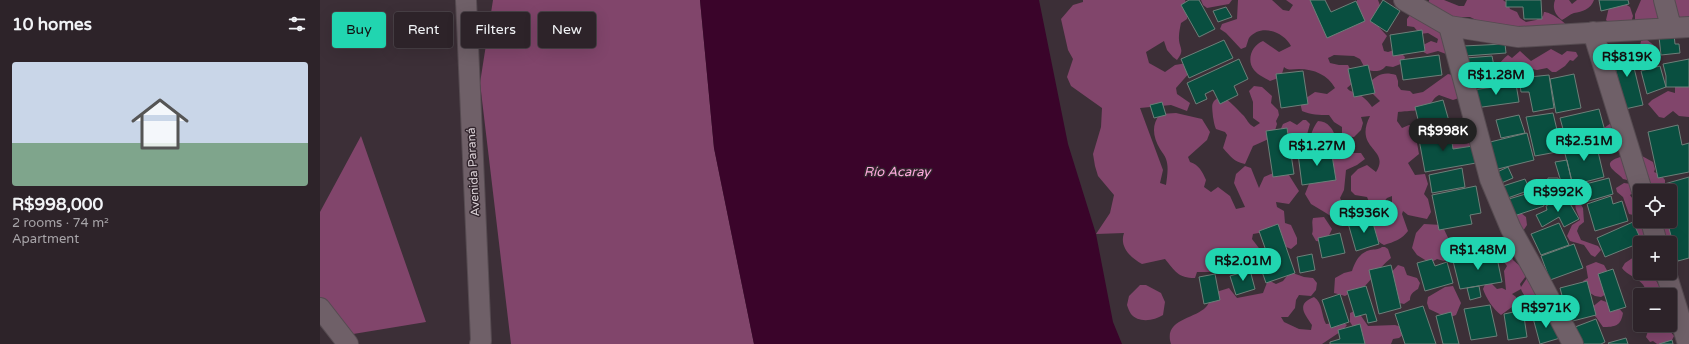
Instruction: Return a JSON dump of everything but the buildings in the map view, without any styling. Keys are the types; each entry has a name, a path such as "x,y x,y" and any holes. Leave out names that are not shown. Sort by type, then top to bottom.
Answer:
{"street":[{"name":"Avenida Paraná","path":"466,0 480,344"},
{"path":"1404,0 1448,26 1518,37 1680,27 1664,0"},
{"path":"1448,26 1490,178 1511,229 1573,344"},
{"path":"1593,32 1640,184"},
{"path":"1668,280 1688,344"},
{"path":"320,308 348,344"}],"shaded area":[{"path":"493,0 700,0 714,148 754,344 511,344 480,83 485,48 530,48 530,12 491,12"},
{"path":"1083,0 1185,0 1188,11 1187,19 1181,23 1179,40 1181,53 1177,60 1167,50 1164,41 1146,52 1149,63 1165,72 1175,65 1187,63 1191,71 1176,88 1177,94 1190,103 1187,111 1171,105 1140,108 1163,170 1160,183 1166,185 1168,169 1166,159 1155,136 1154,127 1157,118 1160,114 1176,113 1202,119 1210,132 1207,140 1188,157 1190,162 1198,167 1203,174 1206,180 1204,187 1211,192 1218,187 1230,196 1236,209 1245,207 1234,183 1236,174 1245,166 1251,168 1259,188 1264,177 1278,171 1287,172 1299,191 1289,204 1276,202 1277,207 1284,211 1285,223 1291,225 1297,238 1297,244 1291,249 1282,245 1264,232 1253,234 1252,239 1265,256 1265,264 1245,276 1234,268 1220,272 1197,272 1195,278 1189,278 1177,273 1165,259 1142,264 1138,262 1127,252 1123,243 1124,233 1096,234 1110,213 1114,195 1098,176 1093,154 1101,127 1102,108 1071,86 1067,77 1073,59 1068,50 1061,19 1073,5 1083,2"},
{"path":"1201,0 1232,0 1229,4 1207,8 1203,5"},
{"path":"1238,0 1272,0 1283,10 1289,11 1293,5 1286,0 1314,0 1331,25 1356,8 1357,0 1378,0 1381,8 1377,25 1387,36 1382,44 1384,51 1388,52 1397,49 1405,57 1403,63 1393,67 1386,66 1382,70 1375,71 1366,70 1360,59 1354,56 1334,55 1328,58 1330,63 1348,65 1354,82 1347,88 1363,97 1372,107 1380,101 1370,91 1368,84 1380,75 1387,73 1396,75 1398,86 1401,90 1410,91 1413,94 1423,92 1448,74 1452,75 1459,98 1453,100 1439,95 1426,108 1398,112 1397,121 1402,128 1409,125 1414,126 1419,154 1408,163 1415,175 1425,174 1428,184 1424,194 1428,199 1431,212 1427,219 1408,215 1403,211 1402,214 1408,231 1403,236 1384,245 1372,236 1368,230 1365,215 1374,207 1392,206 1392,196 1387,198 1383,203 1370,204 1367,197 1355,195 1351,191 1351,176 1358,169 1367,165 1376,172 1379,164 1379,158 1368,142 1366,136 1366,127 1370,116 1361,117 1363,123 1361,130 1354,137 1342,136 1342,127 1334,122 1329,115 1318,115 1302,111 1300,102 1315,92 1327,94 1335,88 1324,76 1310,70 1289,69 1284,67 1281,77 1270,81 1256,72 1250,62 1250,57 1253,49 1259,43 1263,41 1279,52 1291,46 1288,41 1278,33 1266,30 1254,33 1249,38 1246,47 1241,49 1226,33 1220,29 1222,24 1237,19"},
{"path":"1423,0 1429,2 1429,0 1444,0 1459,6 1464,6 1467,0 1503,0 1508,4 1510,9 1517,12 1520,18 1526,22 1536,20 1543,16 1544,12 1550,13 1557,17 1567,26 1540,40 1478,21 1470,17 1454,17 1447,25"},
{"path":"1555,0 1569,0 1572,4 1577,0 1594,0 1591,6 1586,10 1572,14 1562,20 1555,11"},
{"path":"1641,0 1689,0 1689,19 1683,20 1675,14 1635,34 1635,14"},
{"path":"1620,1 1630,7 1633,16 1631,23 1610,24 1606,20 1609,7"},
{"path":"1418,14 1454,45 1446,54 1438,51 1427,54 1420,50 1421,46 1431,41 1437,43 1438,39 1428,33 1420,34 1414,27 1407,26 1407,19 1410,15"},
{"path":"1646,39 1656,47 1658,58 1647,66 1636,64 1633,58 1634,52 1639,50 1641,41"},
{"path":"1551,49 1562,55 1567,51 1576,52 1578,56 1573,61 1570,60 1565,66 1556,72 1552,72 1547,68 1537,70 1522,67 1521,73 1507,79 1497,71 1499,64 1508,55 1512,58 1520,51 1531,61"},
{"path":"1675,84 1689,86 1689,117 1679,116 1673,111 1664,118 1659,117 1648,104 1668,91 1675,93"},
{"path":"1254,86 1262,87 1272,96 1271,103 1278,110 1279,115 1276,121 1277,124 1273,137 1253,146 1245,164 1235,160 1223,148 1227,135 1225,132 1216,129 1212,104 1221,96 1223,97 1229,101 1254,127 1260,123 1253,118 1253,102 1249,91"},
{"path":"1303,120 1306,120 1310,124 1306,138 1292,139 1279,133 1283,124 1290,121 1297,125"},
{"path":"1318,121 1328,124 1334,132 1336,139 1318,156 1305,159 1300,148 1305,145 1310,138"},
{"path":"1611,123 1618,144 1613,147 1609,145 1601,134 1604,128"},
{"path":"1464,125 1467,125 1484,147 1455,155 1448,143 1457,130"},
{"path":"361,136 426,322 335,337 320,310 320,212"},
{"path":"1337,150 1345,152 1349,157 1352,153 1361,153 1365,159 1346,170 1344,190 1340,198 1344,206 1342,216 1332,217 1311,204 1305,194 1309,184 1316,179 1328,159"},
{"path":"1642,156 1653,162 1655,169 1654,172 1661,175 1665,180 1665,184 1645,184 1638,164"},
{"path":"1620,157 1625,158 1630,178 1627,180 1623,179 1611,168 1610,165 1610,162"},
{"path":"1624,183 1631,184 1633,193 1630,195 1633,199 1633,215 1629,214 1623,197 1617,192 1616,188"},
{"path":"1578,200 1583,208 1584,222 1579,226 1577,231 1581,240 1598,246 1601,250 1595,257 1591,255 1584,245 1570,241 1567,236 1572,225 1580,220 1575,207"},
{"path":"1521,213 1526,217 1527,225 1523,231 1509,215"},
{"path":"1324,217 1332,229 1329,236 1323,242 1316,241 1312,234 1313,218"},
{"path":"1632,219 1633,228 1673,228 1676,236 1648,236 1645,232 1644,236 1635,236 1632,231"},
{"path":"1424,224 1442,225 1450,242 1460,245 1462,249 1460,256 1444,261 1437,259 1430,263 1417,255 1412,248 1416,233"},
{"path":"1677,238 1681,247 1677,261"},
{"path":"1382,247 1388,249 1391,258 1363,288 1358,292 1352,292 1345,296 1334,293 1335,278 1352,271 1356,261 1366,251"},
{"path":"1505,251 1511,252 1513,260 1521,267 1526,276 1520,284 1521,287 1527,278 1547,313 1539,314 1521,289 1512,294 1516,297 1516,304 1501,315 1490,303 1483,289 1486,282 1492,284 1497,289 1502,288 1506,290 1504,271 1507,266 1502,257"},
{"path":"1633,258 1633,276 1622,268 1625,263"},
{"path":"1596,262 1604,265 1609,274 1610,292 1601,297 1595,296 1585,290 1583,281 1588,278 1586,266"},
{"path":"1398,265 1404,267 1407,275 1417,278 1420,283 1418,289 1411,295 1410,300 1404,304 1395,302 1389,275"},
{"path":"1290,272 1304,277 1313,278 1317,283 1316,290 1311,296 1299,295 1296,300 1295,308 1288,317 1281,317 1284,322 1299,329 1311,330 1312,325 1304,313 1303,306 1308,300 1314,297 1319,302 1326,324 1342,322 1347,325 1343,330 1322,344 1171,344 1170,336 1172,329 1176,324 1206,307 1213,293 1229,288 1237,298 1263,293 1268,280 1276,284 1283,281"},
{"path":"1638,280 1656,280 1660,288 1645,288"},
{"path":"1140,285 1146,285 1161,293 1165,302 1163,315 1151,320 1142,320 1131,314 1127,305 1129,296"},
{"path":"1453,286 1461,303 1456,315 1448,318 1429,309 1427,303 1428,297 1445,287"},
{"path":"1601,300 1617,306 1623,313 1621,321 1617,325 1603,327 1591,313 1591,308"},
{"path":"1357,310 1368,326 1395,325 1402,327 1406,332 1399,338 1393,339 1391,344 1356,344 1355,330 1350,322 1350,313"},
{"path":"1648,332 1671,332 1674,336 1670,344 1657,344 1653,341 1650,342 1646,337"}],"water":[{"name":"Río Acaray","path":"700,0 1039,0 1068,144 1096,234 1113,322 1122,344 754,344 714,148"}]}
